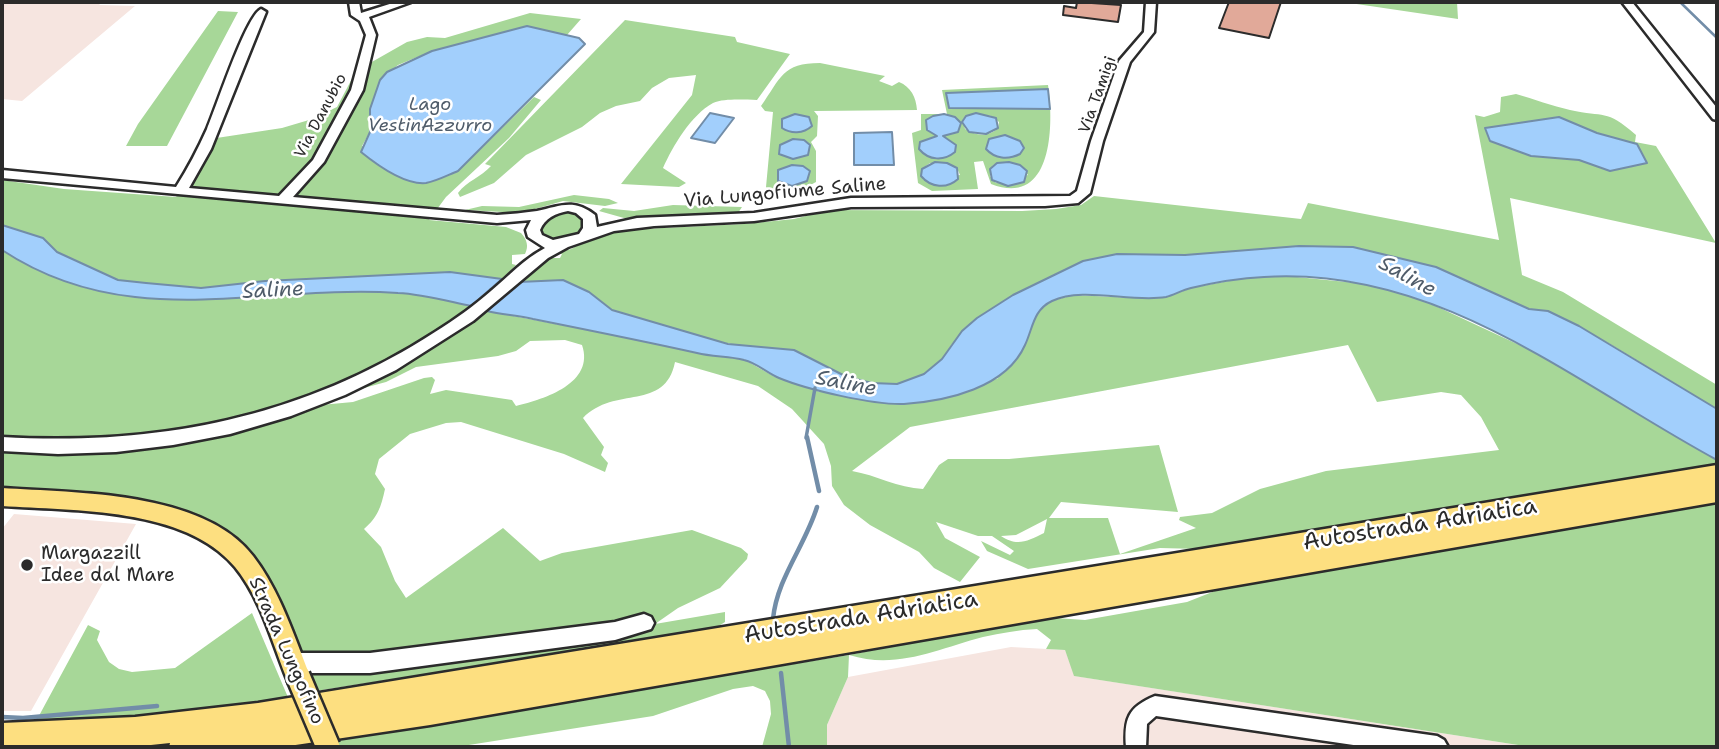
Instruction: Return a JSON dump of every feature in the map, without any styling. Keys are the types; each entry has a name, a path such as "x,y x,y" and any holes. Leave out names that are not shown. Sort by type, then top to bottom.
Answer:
{"highway":[{"name":"Autostrada Adriatica","path":"1647,495 1717,475"},
{"name":"Autostrada Adriatica","path":"2,738 135,732 258,718 716,652 1647,495 1717,491"},
{"name":"Autostrada Adriatica","path":"184,747 416,712 716,652"}],"main road":[{"name":"Strada Lungofino","path":"2,497 130,509 207,531 231,547 253,574 328,747"}],"street":[{"name":"Via Danubio","path":"282,201 318,162 357,90 371,35 365,19 356,15 354,2"},
{"path":"360,17 406,2"},
{"name":"Via Tamigi","path":"1073,200 1083,192 1097,141 1125,61 1149,32 1151,2"},
{"path":"1627,2 1717,116"},
{"path":"180,192 198,167 249,33 261,12"},
{"path":"2,174 497,219 521,218 564,208 586,213 591,224 586,234 532,259 468,317 385,368 313,400 228,427 175,437 97,446 41,447 2,444"},
{"name":"Via Lungofiume Saline","path":"586,234 626,224 749,218 861,202 1073,200"},
{"path":"532,259 535,223 546,213"},
{"name":"Via Lungofiume Saline","path":"586,213 626,224"},
{"path":"497,219 517,225 548,244 562,244"},
{"path":"295,669 370,663 615,631 644,623"},
{"path":"1136,747 1135,721 1141,711 1155,706 1437,747"}],"shaded area":[{"path":"2,2 102,2 99,5 135,6 22,101 2,99"},
{"path":"14,514 136,524 31,711 2,711 2,529"},
{"path":"1011,647 1065,650 1075,676 1531,747 827,747 827,725 848,677"}],"green space":[{"path":"1343,2 1457,2 1458,19"},
{"path":"218,11 238,12 167,146 126,146 138,124"},
{"path":"530,13 581,19 567,35 527,26 432,51 398,65 380,80 370,109 370,132 362,146 458,171 534,97 541,100 509,138 446,197 429,220 506,227 521,233 527,243 525,254 512,255 512,264 516,265 502,279 450,272 265,281 201,288 118,280 57,252 43,238 2,225 2,180 64,189 176,197 198,167 210,139 282,128 309,120 337,107 356,71 407,42 427,37 445,38"},
{"path":"625,20 735,37 737,42 790,54 757,100 718,101 705,108 690,123 663,168 686,183 679,187 621,184 692,95 696,75 669,78 652,88 640,101 616,106 600,113 582,127 526,155 494,183 460,197 458,193 462,189 491,166 485,164"},
{"path":"820,63 885,76 879,81 892,86 899,82 912,93 917,110 814,111 818,116 817,136 811,142 816,151 816,182 801,190 768,189 766,187 773,112 765,111 761,106 778,80 790,69"},
{"path":"1048,85 1050,102 1049,140 1038,174 1027,184 1011,188 991,184 983,161 974,162 978,189 932,191 918,183 912,133 921,130 921,114 947,114 942,90","holes":["1047,89 1049,109 950,108 946,93","971,114 992,116 999,122 998,128 987,134 974,133 965,129 963,119","1009,162 1020,165 1028,175 996,183 990,176 993,165","930,163 957,168 960,175 923,180 922,169"]},
{"path":"1516,94 1563,108 1611,117 1636,135 1635,142 1656,146 1716,243 1510,198 1522,275 1563,292 1717,385 1717,409 1610,344 1548,311 1529,309 1436,267 1353,247 1299,246 1185,255 1117,254 1083,261 952,344 942,359 924,374 897,384 872,383 847,377 794,350 766,350 709,340 612,310 589,292 519,282 533,267 538,267 550,258 560,258 562,254 553,254 571,249 593,237 622,230 744,224 794,219 829,210 1056,209 1081,205 1094,196 1301,219 1308,203 1499,240 1475,115 1484,117 1500,112 1501,97","holes":["1559,117 1597,133 1610,171 1579,160 1531,156 1490,141"]},
{"path":"574,195 609,199 618,203 605,206 563,201 521,213 465,210 482,206 519,207"},
{"path":"673,205 742,207 738,213 722,215 624,218 599,211 603,208 634,211"},
{"path":"561,211 574,212 583,217 583,229 564,239 543,236 540,228 544,219"},
{"path":"2,250 50,276 98,291 147,298 196,300 346,292 398,293 471,306 394,355 352,376 266,410 176,432 114,440 2,436"},
{"path":"1287,276 1376,285 1412,295 1543,356 1717,460 1717,747 1531,747 1074,676 1065,650 1046,649 1051,640 1037,629 983,637 900,659 867,659 849,655 1041,617 1085,620 1187,602 1230,585 1633,480 1517,496 1199,549 1160,548 1028,569 987,551 981,541 1010,555 1014,551 992,536 978,536 936,522 945,538 980,557 960,582 934,568 919,552 870,525 844,505 832,486 831,466 824,444 792,409 758,386 675,362 661,387 650,393 609,402 583,418 604,447 601,455 608,463 605,472 564,454 461,422 446,423 410,434 379,459 375,474 385,489 378,511 364,529 381,547 395,581 406,598 503,528 540,561 562,553 692,530 741,548 748,554 747,559 720,588 678,608 655,624 725,612 725,622 714,629 316,691 256,558 247,546 224,528 196,514 132,497 2,487 2,451 76,455 154,448 187,442 310,406 353,402 432,377 435,380 430,394 446,390 512,400 516,406 553,394 565,387 581,370 584,358 582,345 565,340 530,341 516,351 498,356 416,367 386,382 338,395 389,373 487,311 700,354 745,360 775,377 820,392 997,379 1025,345 1034,316 1051,301 1074,295 1167,297 1191,288 1245,278","holes":["1348,345 1377,402 1441,392 1461,395 1481,417 1499,450 1326,471 1260,489 1212,513 1180,517 1179,520 1196,528 1120,554 1108,518 1049,518 1061,502 1178,512 1159,445 1009,459 948,459 939,465 923,489 852,471 910,427","1047,519 1044,533 1028,540 1017,542 1001,536 1016,535"]},
{"path":"252,613 290,702 205,713 34,725 88,625 100,631 97,640 109,662 119,669 132,672 175,668"},
{"path":"849,655 848,677 827,725 827,747 762,747 771,714 770,701 765,691 753,686 733,689 653,716 456,747 339,747 335,741"}],"water":[{"name":"Lago VestinAzzurro","path":"527,26 579,38 585,44 458,171 430,182 418,183 392,173 361,152 370,132 370,109 380,80 387,72 432,51"},
{"path":"1048,89 1050,109 949,108 946,93"},
{"path":"710,113 734,118 715,143 691,138"},
{"path":"976,113 996,118 998,128 986,134 969,132 962,122 966,116"},
{"path":"795,114 809,117 812,126 797,132 782,128 782,119"},
{"path":"944,114 955,117 961,123 958,132 943,136 956,145 955,152 941,158 932,158 919,149 920,142 937,136 927,130 926,120"},
{"path":"1559,117 1597,133 1637,144 1647,163 1610,171 1579,160 1531,156 1490,141 1485,128"},
{"path":"892,132 894,165 854,165 854,133"},
{"path":"1005,135 1020,141 1024,148 1020,154 1002,158 986,149 989,139"},
{"path":"793,139 804,140 810,145 808,155 793,159 779,154 780,145"},
{"path":"935,162 947,163 957,168 958,179 944,186 929,183 921,176 922,169"},
{"path":"997,163 1020,165 1027,171 1024,182 1008,186 992,180 990,169"},
{"path":"792,165 803,166 810,171 807,181 792,186 778,181 778,170"},
{"name":"Saline","path":"2,225 43,238 57,252 118,280 201,288 265,281 450,272 502,279 471,306 398,293 346,292 196,300 146,298 98,291 50,276 2,250"},
{"name":"Saline","path":"1299,246 1353,247 1436,267 1529,309 1548,311 1579,326 1717,409 1717,460 1502,335 1446,310 1388,290 1328,279 1247,278 1152,298 1092,295 1064,297 1041,309 1016,360 990,382 938,400 904,404 858,399 806,387 738,359 487,311 519,282 563,280 589,292 612,310 728,344 794,350 847,377 872,383 897,384 924,374 942,359 962,331 977,318 1013,295 1083,261 1117,254 1185,255"}],"building":[{"path":"1077,2 1121,5 1118,22 1063,15 1064,6 1076,8"},
{"path":"1229,2 1281,2 1269,38 1219,28"}],"waterway":[{"path":"1680,2 1717,38"},
{"name":"Saline","path":"806,438 815,388"},
{"path":"807,437 819,491"},
{"path":"773,619 780,590 817,507"},
{"path":"781,673 789,747"},
{"path":"2,717 23,718 157,706"}],"place":[{"name":"Margazzill Idee dal Mare","path":"27,565"}]}
